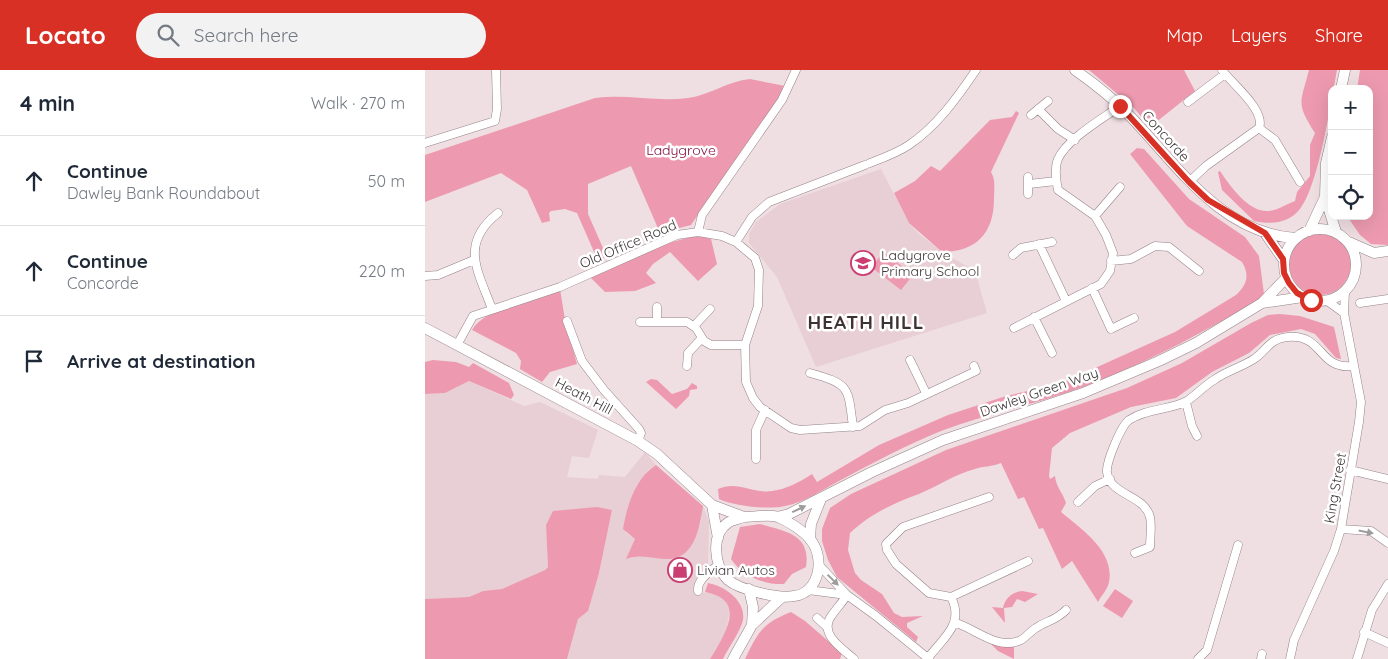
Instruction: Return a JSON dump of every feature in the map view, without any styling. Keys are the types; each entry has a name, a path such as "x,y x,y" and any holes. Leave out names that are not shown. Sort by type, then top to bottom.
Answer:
{"main road":[{"name":"Concorde","path":"1075,70 1120,106 1189,182 1229,214 1265,233 1295,238"},
{"path":"1342,85 1345,70"},
{"path":"1328,155 1325,197 1336,232"},
{"path":"1309,231 1325,197"},
{"path":"1349,242 1355,256 1355,268 1353,278 1345,291 1326,300 1315,301 1303,297 1286,278 1283,259 1288,247 1295,238 1309,231 1323,229 1336,232 1349,242 1374,252 1388,251"},
{"name":"Concorde","path":"1265,233 1283,259"},
{"path":"1355,268 1374,252"},
{"name":"Dawley Green Way","path":"777,517 821,499 872,472 943,440 1121,378 1196,343 1262,303 1286,278"},
{"name":"Dawley Green Way","path":"1262,303 1303,297"},
{"name":"Heath Hill","path":"427,331 638,441 657,454 712,505 743,517"},
{"path":"810,539 811,524 821,499"},
{"path":"712,505 718,540"},
{"path":"743,517 777,517 795,526 810,539 817,551 819,566 816,579 808,590 800,596 781,598 729,581 718,565 716,548 720,533 729,522 743,517"},
{"path":"749,589 753,607 752,625"},
{"path":"733,659 752,625 781,598"}],"street":[{"path":"425,143 495,121 497,110 496,70"},
{"path":"698,232 702,215 783,100 795,70"},
{"path":"974,366 976,370 908,403 885,410 866,423 853,427 795,430 756,403 748,388 745,345 757,312 759,270 755,258 736,242 752,216 769,202 867,164 909,145 940,119 976,70"},
{"path":"1189,102 1223,72 1259,114 1261,123 1259,128 1206,166 1189,182"},
{"path":"1031,115 1047,101"},
{"path":"1014,328 1101,284 1110,271 1113,253 1095,216 1058,190 1056,181 1057,160 1075,140 1120,106"},
{"path":"1039,109 1057,129 1075,140"},
{"path":"1259,128 1275,140 1300,182"},
{"path":"1028,194 1028,181 1056,181"},
{"path":"1095,216 1120,187"},
{"path":"492,309 474,260 481,229 497,213"},
{"name":"Old Office Road","path":"457,345 473,316 560,286 677,235 698,232 721,236 736,242"},
{"path":"1013,255 1021,248 1052,242"},
{"path":"1039,244 1066,301"},
{"path":"1111,261 1131,259 1155,246 1169,247 1199,271"},
{"path":"425,276 438,275 474,260"},
{"path":"1092,288 1111,330 1134,318"},
{"name":"King Street","path":"1290,659 1294,640 1330,559 1341,529 1361,402 1344,313 1345,291"},
{"path":"1326,300 1344,313"},
{"path":"1359,303 1388,300"},
{"path":"657,307 657,322"},
{"path":"694,326 710,309"},
{"path":"1035,317 1052,353"},
{"path":"567,321 582,361 610,397 639,429 641,433 638,441"},
{"path":"640,322 683,322 694,326 702,338 711,345 745,345"},
{"path":"1135,553 1150,548 1150,517 1138,501 1118,490 1107,471 1110,456 1127,421 1143,413 1186,402 1215,379 1256,358 1271,342 1289,337 1309,340 1322,351 1329,363 1342,367 1353,366"},
{"path":"687,366 688,353 702,338"},
{"path":"910,360 926,393"},
{"path":"810,373 837,381 845,388 849,398 853,427"},
{"path":"1186,402 1192,426 1197,436"},
{"path":"756,459 757,426 765,410"},
{"path":"1350,470 1388,479"},
{"path":"1078,502 1095,486 1110,479"},
{"path":"989,497 907,525 886,544 887,550 896,564 929,594 951,597 1028,560"},
{"path":"1341,529 1371,531 1388,543"},
{"path":"1205,659 1238,545"},
{"path":"698,591 697,587 703,577 718,565"},
{"path":"819,566 847,595 876,616 928,659 956,623 955,608 951,597"},
{"path":"1357,659 1372,610 1388,584"},
{"path":"808,590 847,595"},
{"path":"847,595 828,623 829,634 854,659"},
{"path":"956,623 972,628 989,639 1014,642 1023,639 1039,626 1056,620 1066,610"},
{"path":"817,618 828,623"},
{"path":"1364,632 1388,643"},
{"path":"1198,659 1207,650"}],"shaded area":[{"name":"Ladygrove Primary School","path":"881,169 909,223 919,234 942,252 975,271 987,313 816,367 777,277 749,243 749,234 756,222 780,204"},
{"path":"469,381 524,406 540,402 598,430 589,458 572,456 567,477 598,479 599,475 625,477 645,452 656,465 648,470 637,485 630,503 626,533 636,539 627,558 638,555 672,559 700,525 703,506 709,522 708,567 697,577 692,591 717,594 726,599 730,608 726,633 710,659 567,659 578,619 599,573 612,510 546,525 548,567 545,570 502,589 483,591 469,597 425,599 425,394 445,393"}],"green space":[{"path":"1089,70 1184,70 1195,91 1150,127 1134,108"},
{"path":"1309,70 1337,70 1334,85 1328,85 1328,116 1313,182 1307,197 1296,214 1285,220 1273,223 1254,221 1222,190 1218,172 1220,171 1229,184 1254,208 1269,211 1295,201 1297,192 1310,176 1310,145 1315,133 1302,109 1303,90"},
{"path":"1360,70 1388,70 1388,245 1371,244 1360,235 1350,220 1373,220 1373,85 1358,85"},
{"name":"Ladygrove","path":"750,79 785,86 691,225 660,233 631,166 588,184 588,214 607,257 598,261 577,213 565,209 551,211 549,213 550,221 542,223 527,190 501,173 425,202 425,155 595,98 688,98 734,82"},
{"path":"1016,111 1019,113 991,172 994,178 993,211 987,231 973,244 954,251 942,252 909,223 894,193 915,181 931,166 940,171 990,120 1012,117"},
{"path":"1137,148 1144,149 1189,199 1245,237 1259,256 1264,294 1261,298 1139,364 1077,389 941,431 890,454 799,502 778,507 761,507 733,504 719,499 718,489 725,487 738,486 758,491 772,491 793,485 812,474 817,482 879,445 948,415 1003,397 1064,382 1175,332 1236,295 1245,284 1247,276 1242,262 1187,226 1130,154"},
{"path":"1320,233 1332,236 1342,242 1348,252 1351,264 1348,276 1342,286 1332,292 1320,295 1308,292 1298,286 1292,276 1289,264 1292,252 1298,242 1308,236"},
{"path":"698,235 711,239 717,264 698,281 670,252 653,264 646,273 656,283 635,291 605,292 589,276 661,245"},
{"path":"884,252 913,275 901,290 871,267"},
{"path":"560,289 565,320 577,364 550,372 542,382 520,369 521,361 516,353 472,330 479,322 499,310"},
{"path":"1268,315 1300,316 1334,327 1341,359 1336,358 1315,334 1301,329 1270,335 1249,353 1212,372 1176,398 1131,407 1070,433 1052,448 1049,476 1050,479 1055,476 1066,503 1061,512 1087,533 1107,560 1109,582 1098,602 1072,561 1062,569 1043,528 1039,529 1024,497 1018,499 1001,463 960,474 926,491 891,505 866,520 850,533 848,550 855,573 861,580 882,594 894,613 902,617 923,616 907,623 907,627 918,637 916,642 837,577 828,560 822,541 822,529 830,508 851,494 946,450 1127,388 1182,363 1251,323"},
{"path":"433,360 456,362 469,367 473,363 509,383 514,395 511,399 469,381 445,393 425,394 425,362"},
{"path":"651,379 657,380 672,394 687,389 692,383 697,386 697,389 690,390 689,396 676,409 646,382"},
{"path":"656,465 703,506 698,530 691,546 679,557 665,559 632,557 626,559 635,539 623,529 627,511 637,485"},
{"path":"597,507 612,510 599,573 588,611 578,619 567,659 425,659 425,599 469,597 483,591 502,589 545,570 548,567 546,525 553,511"},
{"path":"760,524 795,536 805,547 807,556 806,567 792,574 784,584 769,583 747,575 731,559 740,527"},
{"path":"708,583 721,587 733,595 741,606 743,613 743,620 723,659 710,659 726,629 729,610 726,602 718,596 705,592"},
{"path":"1115,589 1133,601 1122,618 1103,606"},
{"path":"1022,591 1038,594 1025,602 1017,599 1012,607 1004,608 1005,623 992,607 1003,608 1009,596"},
{"path":"791,612 805,621 842,653 840,659 745,659 762,630 774,620"},
{"path":"992,640 1014,642 1014,659 998,651 991,644"}],"place":[{"name":"Ladygrove Primary School","path":"863,263"},
{"name":"Livian Autos","path":"680,570"}],"district":[{"name":"HEATH HILL","path":"866,322"}],"route":[{"path":"1120,106 1189,182 1208,200 1229,214 1265,233 1283,259 1284,273 1289,283 1297,293 1311,300"}]}
